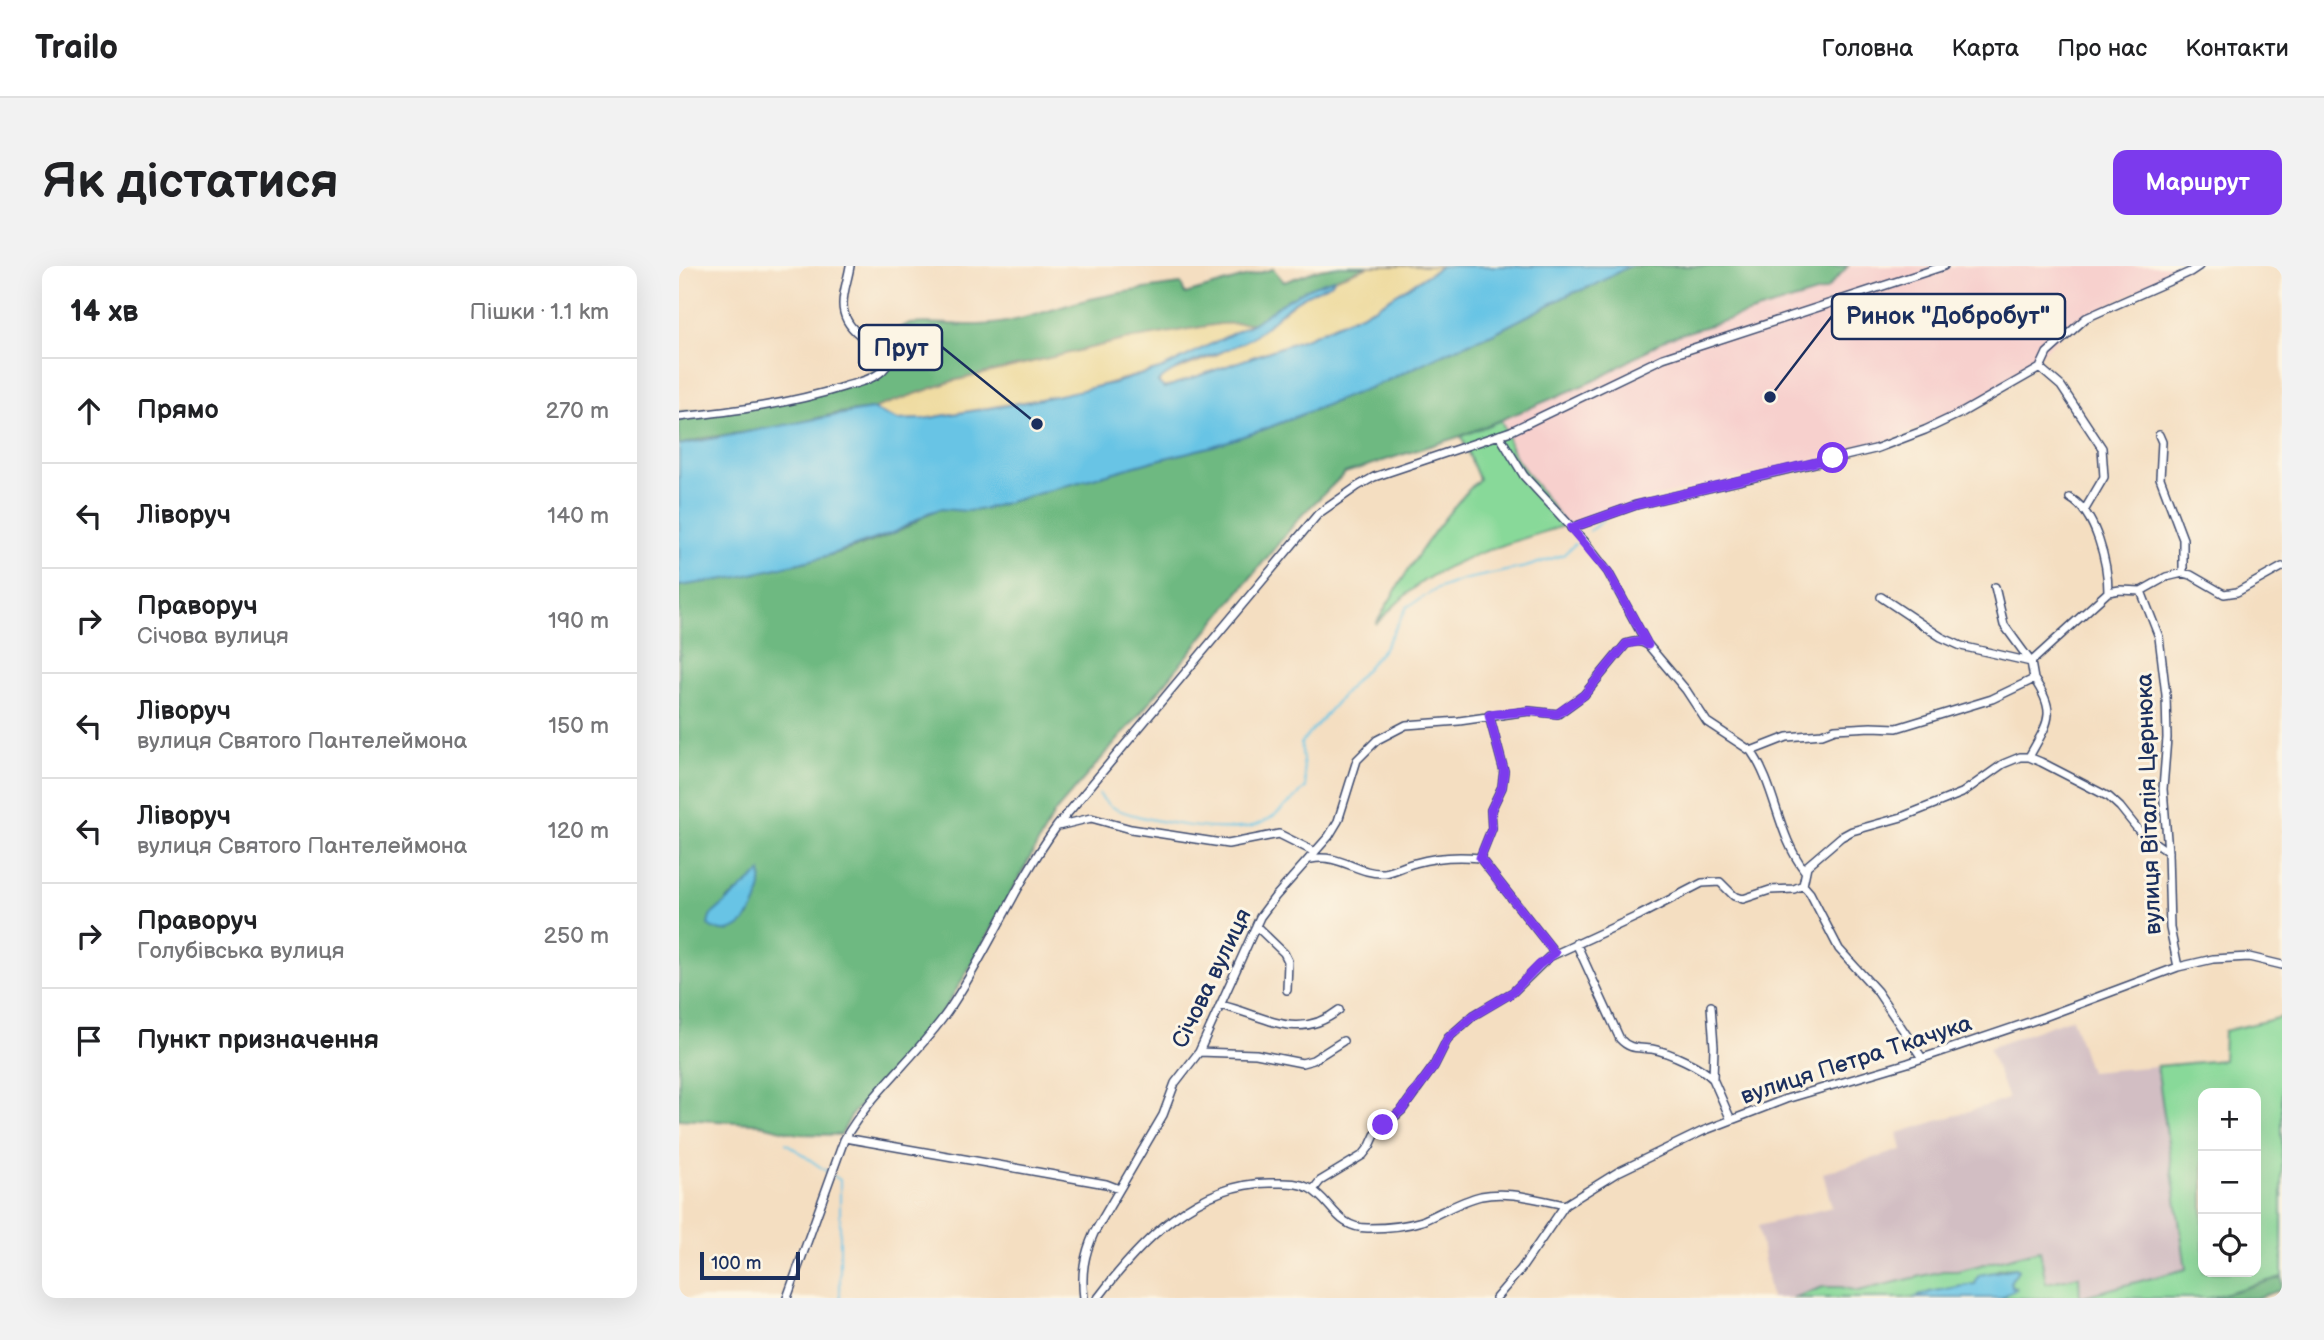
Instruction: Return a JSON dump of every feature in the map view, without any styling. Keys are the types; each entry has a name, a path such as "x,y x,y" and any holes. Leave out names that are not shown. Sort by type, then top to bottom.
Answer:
{"street":[{"path":"679,416 769,407 870,379 881,373 887,367 892,352 863,340 844,313 844,294 850,266"},
{"path":"787,1298 845,1138 858,1117 924,1043 950,1008 988,947 1022,878 1057,826 1318,514 1374,477 1499,435 1663,358 1944,266"},
{"path":"1571,528 1656,500 1875,449 1963,412 2040,368 2047,353 2086,318 2199,266"},
{"path":"2040,368 2061,386 2102,448 2104,477 2084,511"},
{"path":"1499,435 1524,476 1608,572 1648,645 1682,684 1707,722 1751,751 1760,763 1795,858 1805,871"},
{"path":"2159,435 2162,442 2159,478 2183,539 2183,573"},
{"path":"2070,498 2079,503 2092,524 2106,564 2108,592"},
{"path":"2031,662 2108,592 2141,592 2167,577 2183,573 2224,594 2237,592 2282,567"},
{"path":"1995,587 2004,625 2031,662 2034,679 2046,696 2049,710 2042,733 2029,757"},
{"name":"вулиця Віталія Цернюка","path":"2141,592 2159,637 2167,695 2163,789 2170,928 2178,967"},
{"path":"1881,597 1941,637 1961,646 2031,662"},
{"name":"Січова вулиця","path":"1084,1298 1082,1279 1086,1249 1163,1115 1175,1083 1199,1052 1256,926 1275,897 1313,856 1338,821 1357,760 1377,740 1406,725 1529,711 1557,714 1584,695 1626,644 1642,641 1648,645"},
{"path":"1751,751 1787,737 1822,734 1835,729 1897,728 1992,699 2034,679"},
{"path":"1480,858 1492,828 1491,810 1502,787 1504,771 1489,715"},
{"path":"1921,1058 1877,991 1839,949 1810,893 1803,885 1805,871 1815,858 1852,831 1891,820 1962,793 2003,764 2020,757 2029,757 2109,797 2140,832 2168,852"},
{"path":"1057,826 1091,818 1131,829 1228,844 1279,834 1313,856 1341,860 1365,870 1384,873 1417,862 1459,856 1480,858 1555,953"},
{"path":"1327,857 1329,836"},
{"path":"1313,1190 1320,1181 1363,1155 1375,1135 1402,1110 1434,1066 1448,1038 1474,1015 1513,992 1555,953 1709,881 1720,882 1734,896 1744,900 1770,890 1794,889 1803,885"},
{"path":"1256,926 1289,961 1287,990"},
{"path":"1576,943 1591,971 1614,1029 1626,1046 1651,1049 1673,1056 1709,1074 1731,1121"},
{"path":"2273,961 2282,956"},
{"name":"вулиця Петра Ткачука","path":"1496,1298 1521,1269 1565,1206 1618,1172 1703,1131 1786,1099 2061,1011 2178,967 2213,959 2249,957 2282,965"},
{"path":"1220,1005 1286,1025 1303,1027 1322,1022 1339,1010"},
{"path":"1711,1006 1713,1079"},
{"path":"1199,1052 1256,1054 1302,1063 1313,1060 1343,1041"},
{"path":"845,1138 1106,1184 1119,1189"},
{"path":"1083,1288 1097,1298 1135,1255 1198,1200 1227,1188 1258,1182 1298,1183 1313,1190 1344,1222 1368,1228 1420,1222 1481,1196 1507,1194 1565,1206"}],"shaded area":[{"path":"1848,266 2191,266 2076,320 2016,379 1953,415 1884,443 1642,500 1566,525 1515,457 1501,420 1598,379 1668,338 1826,290"},
{"path":"2072,1018 2090,1072 2157,1066 2186,1269 2079,1297 2046,1284 2040,1251 1858,1291 1823,1287 1793,1298 1771,1298 1758,1226 1832,1207 1823,1173 1902,1150 1898,1133 2008,1099 1989,1048"}],"green space":[{"path":"1369,266 1311,287 1254,323 1220,324 1124,340 953,381 872,409 839,413 781,427 705,438 679,445 679,412 779,402 829,390 853,381 881,367 894,335 905,325 992,324 1131,291 1181,284 1185,294 1273,269 1284,282 1320,269"},
{"path":"1629,266 1848,266 1826,290 1668,338 1598,379 1501,420 1461,436 1345,473 1299,518 1135,720 1055,812 947,1005 915,1045 852,1114 841,1135 798,1134 754,1123 679,1119 679,586 764,571 826,556 886,536 936,510 984,509 1213,446 1265,429 1384,382 1492,334 1570,294 1595,285","holes":["742,889 750,916 740,925 727,930 727,900"]},
{"path":"1501,420 1515,457 1566,525 1493,548 1441,571 1412,590 1376,624 1423,548 1449,512 1479,479 1461,436"},
{"path":"2282,1017 2282,1277 2210,1298 2000,1298 2016,1288 2012,1287 2010,1282 2018,1270 2016,1268 1999,1269 1975,1284 1930,1292 1914,1298 1793,1298 1823,1287 1858,1291 1943,1271 1957,1271 2040,1250 2046,1283 2079,1276 2080,1297 2186,1269 2157,1066 2223,1060 2224,1031"},
{"path":"2282,1277 2282,1290 2256,1298 2210,1298"}],"sand":[{"path":"1369,266 1442,266 1374,308 1307,338 1164,388 1158,382 1168,373 1216,355 1250,338 1304,295 1332,283 1334,279"},
{"path":"1254,323 1163,368 1070,394 923,419 898,420 872,409 953,381 1124,340 1220,324"}],"water":[{"path":"1442,266 1629,266 1492,334 1384,382 1265,429 1213,446 984,509 940,509 895,532 820,558 739,577 679,586 679,445 872,409 898,420 923,419 1027,402 1114,383 1163,368 1254,323 1311,287 1334,279 1332,283 1294,302 1251,338 1167,375 1158,382 1164,388 1307,338 1374,308"},
{"path":"761,872 759,896 748,918 730,930 719,931 708,925 710,916"},
{"path":"2016,1268 2018,1270 2010,1282 2016,1289 2000,1298 1914,1298 1930,1292 1975,1284 1979,1275"}],"waterway":[{"path":"1589,531 1604,520"},
{"path":"1099,794 1110,806 1123,812 1184,825 1228,828 1246,827 1265,821 1306,788 1301,743 1385,647 1407,607 1437,589 1462,580 1526,567 1563,555 1575,544"},
{"path":"786,1143 829,1173"},
{"path":"834,1176 840,1180 840,1298"}],"place":[{"name":"Ринок \"Добробут\"","path":"1770,397"},
{"name":"Прут","path":"1037,424"}],"route":[{"path":"1383,1125 1402,1110 1434,1066 1448,1038 1474,1015 1513,992 1555,953 1480,858 1492,828 1491,810 1502,787 1504,771 1489,715 1529,711 1557,714 1584,695 1626,644 1642,641 1648,645 1608,572 1571,528 1636,505 1833,458"}]}
